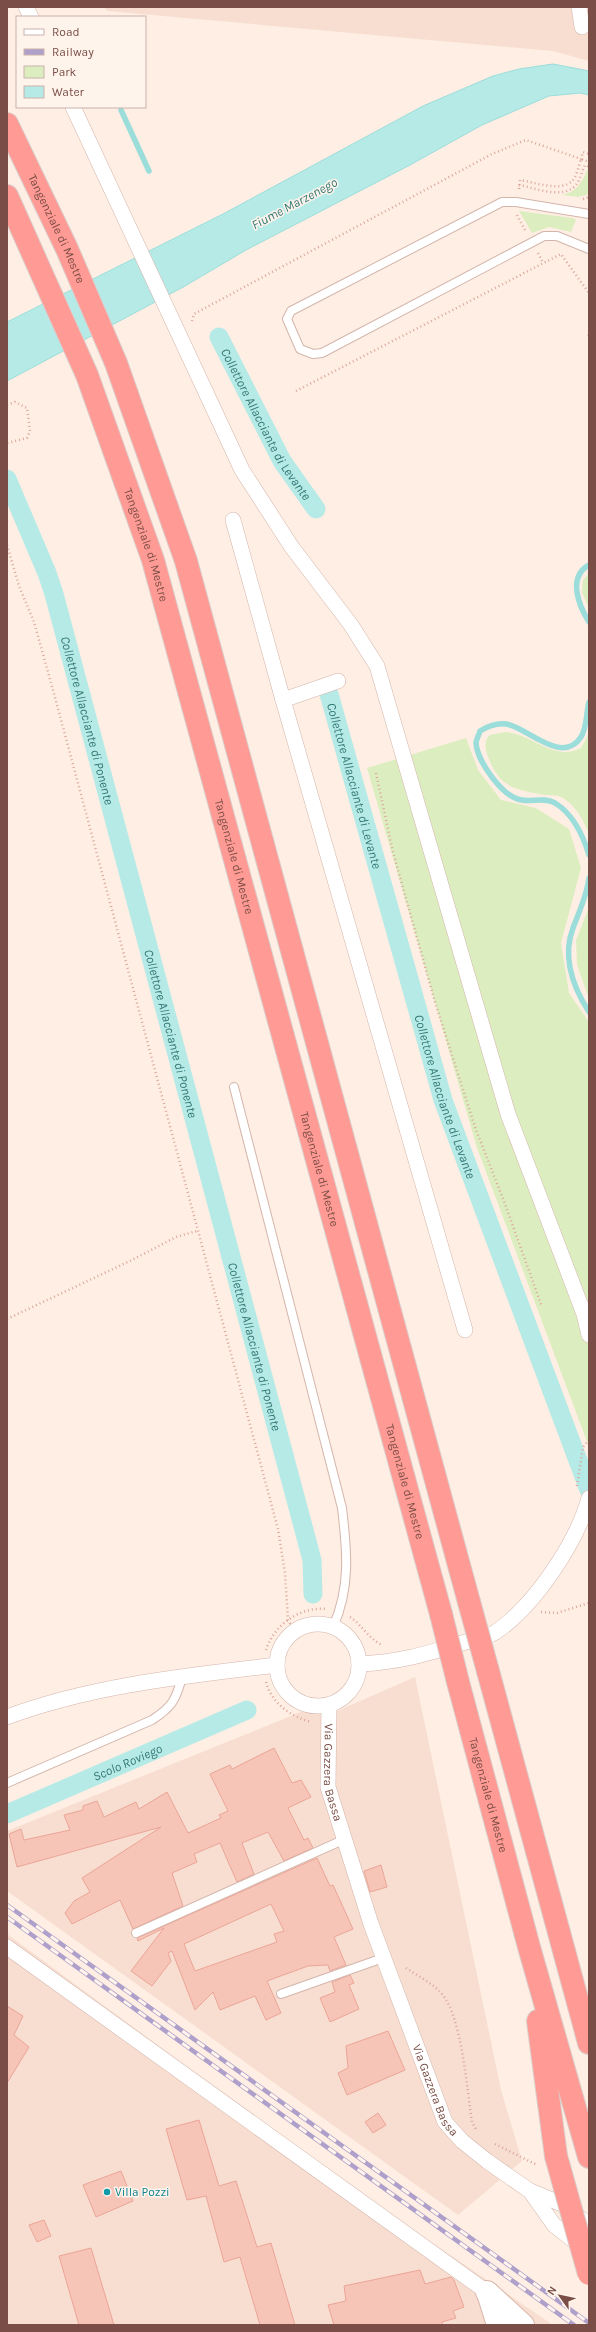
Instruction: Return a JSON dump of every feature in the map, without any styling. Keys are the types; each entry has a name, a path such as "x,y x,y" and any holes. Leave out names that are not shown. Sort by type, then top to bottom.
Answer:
{"highway":[{"name":"Tangenziale di Mestre","path":"7,124 67,249 116,363 186,561 488,1671 545,1886 589,2043"},
{"name":"Tangenziale di Mestre","path":"7,196 87,375 154,560 441,1614 529,1947 589,2157"},
{"path":"545,1886 589,2001"},
{"path":"529,1947 549,2162 589,2274"}],"street":[{"path":"26,7 30,16"},
{"path":"580,7 582,27"},
{"path":"73,108 242,470 291,546 351,625 377,666 508,1114 584,1314 589,1335"},
{"path":"233,520 283,700 465,1330"},
{"path":"283,700 338,682"},
{"path":"359,1664 377,1664 411,1659 496,1632 527,1606 565,1552 581,1520 582,1495"},
{"path":"314,1625 333,1627 352,1641 358,1656 359,1664 357,1677 352,1690 338,1701 330,1705 313,1706 297,1700 290,1695 281,1682 277,1666 282,1646 291,1626 314,1625"},
{"path":"7,1717 49,1702 83,1693 182,1677 277,1666"},
{"name":"Via Gazzera Bassa","path":"330,1705 328,1787 343,1840 383,1958 445,2122 462,2141 530,2191 562,2204 589,2225"},
{"path":"7,1947 487,2292 523,2325"},
{"name":"Via Gazzera Bassa","path":"530,2191 554,2225 589,2253"},
{"path":"487,2292 498,2325"}],"lane":[{"path":"589,214 516,202 502,202 291,311 287,319 300,349 313,354 322,353 544,236 557,236 574,241 589,250"},
{"path":"234,1087 342,1508 348,1558 340,1611 333,1627"},
{"path":"7,1783 152,1720 170,1708 178,1694 182,1677"},
{"path":"136,1934 343,1840"},
{"path":"281,1994 383,1958"}],"path":[{"path":"184,346 194,314 492,154 526,140 589,162"},
{"path":"585,165 575,187 565,192 555,192 520,185 520,180 558,186 567,184 574,180 584,152 589,154"},
{"path":"579,164 589,167"},
{"path":"515,211 527,234"},
{"path":"536,250 543,263"},
{"path":"296,391 561,254 589,293"},
{"path":"7,405 15,402 27,408 30,431 27,438 7,443"},
{"path":"7,545 19,586 34,622 47,667 278,1529 291,1626"},
{"path":"376,773 393,852 435,1002 475,1127 505,1204 542,1307"},
{"path":"7,1319 132,1260 176,1237 197,1231"},
{"path":"582,1495 583,1447 589,1440"},
{"path":"533,1612 557,1613 589,1603"},
{"path":"330,1723 312,1722 289,1714 280,1706 267,1686 262,1667 266,1648 273,1635 291,1626 307,1610 321,1609 340,1611 357,1622 373,1641 387,1647"},
{"path":"262,1685 267,1686"},
{"path":"402,1966 442,1993 451,2007 457,2030 472,2122 478,2132"},
{"path":"489,2140 506,2152 549,2162"}],"shaded area":[{"path":"104,7 589,7 589,61 553,51 107,11"},
{"path":"415,1677 501,2090 522,2161 458,2215 7,1891 7,1831 301,1712 335,1712"},
{"path":"7,1934 350,2187 553,2325 7,2325"}],"green space":[{"path":"587,170 589,171 589,194 578,197 562,195 571,192 578,186"},
{"path":"519,211 573,218 576,220 571,232 549,227 532,233"},
{"path":"589,573 589,609 582,592 583,580"},
{"path":"505,732 525,737 552,750 561,752 581,748 589,733 589,834 576,810 563,798 524,791 508,785 497,774 487,754 485,746 490,735"},
{"path":"466,738 478,770 501,800 536,808 569,829 581,868 561,943 569,993 589,1022 589,1447 477,1148 367,768"},
{"path":"589,907 589,999 577,965 576,940"}],"water":[{"name":"Fiume Marzenego","path":"553,64 589,71 589,95 580,93 549,96 482,125 410,165 246,250 185,286 7,381 7,322 223,214 423,106 493,76 519,69"}],"building":[{"path":"274,1748 292,1783 301,1780 311,1797 288,1808 304,1840 308,1838 313,1848 284,1861 268,1832 242,1843 254,1874 237,1882 220,1843 194,1854 197,1862 172,1873 183,1906 133,1929 120,1900 72,1924 65,1913 74,1901 90,1892 82,1878 161,1827 17,1867 9,1834 21,1829 24,1840 70,1830 64,1815 83,1810 83,1806 97,1801 104,1817 136,1802 139,1809 167,1792 188,1833 221,1818 219,1815 228,1811 210,1774 230,1765 232,1769"},
{"path":"317,1858 330,1886 333,1885 353,1929 334,1937 346,1965 330,1971 328,1965 308,1966 267,1981 281,2013 266,2020 255,1996 220,2010 213,1992 195,2010 172,1951 168,1953 171,1961 152,1986 131,1971 164,1928 138,1941 137,1938","holes":["271,1904 284,1931 274,1934 277,1942 195,1971 184,1944"]},
{"path":"381,1865 387,1887 370,1892 364,1871"},
{"path":"350,1975 354,1983 349,1985 359,2009 330,2022 320,1998 335,1992 332,1982"},
{"path":"7,2006 23,2016 14,2035 29,2047 7,2083"},
{"path":"388,2031 405,2070 347,2095 338,2073 348,2068 346,2046"},
{"path":"378,2113 386,2125 373,2133 365,2122"},
{"path":"199,2120 219,2186 236,2181 257,2247 271,2243 295,2325 260,2325 240,2257 224,2262 206,2196 187,2200 166,2129"},
{"name":"Villa Pozzi","path":"121,2171 133,2201 96,2217 83,2185"},
{"path":"44,2220 51,2236 37,2242 29,2225"},
{"path":"91,2248 114,2325 79,2325 59,2256"},
{"path":"420,2270 425,2284 451,2277 454,2280 464,2307 453,2311 456,2318 442,2322 442,2325 334,2325 328,2305 346,2301 344,2286"}],"waterway":[{"name":"Collettore Allacciante di Levante","path":"121,110 149,171"},
{"name":"Collettore Allacciante di Levante","path":"219,337 282,461 316,509"},
{"name":"Collettore Allacciante di Ponente","path":"7,479 47,573 54,594 312,1560 313,1594"},
{"path":"589,565 582,570 578,577 577,584 579,600 589,622"},
{"name":"Collettore Allacciante di Levante","path":"329,694 443,1100 589,1490"},
{"path":"589,702 583,733 573,745 564,748 554,746 506,724 492,725 480,731 476,740 477,751 492,778 499,786 515,798 522,800 547,800 555,803 572,819 584,840 589,855"},
{"path":"589,878 585,897 573,928 569,950 569,961 574,982 589,1012"},
{"name":"Scolo Roviego","path":"7,1814 247,1710"}],"railway":[{"path":"7,1905 589,2323"},
{"path":"7,1917 574,2325"}],"place":[{"name":"Villa Pozzi","path":"107,2192"}]}
